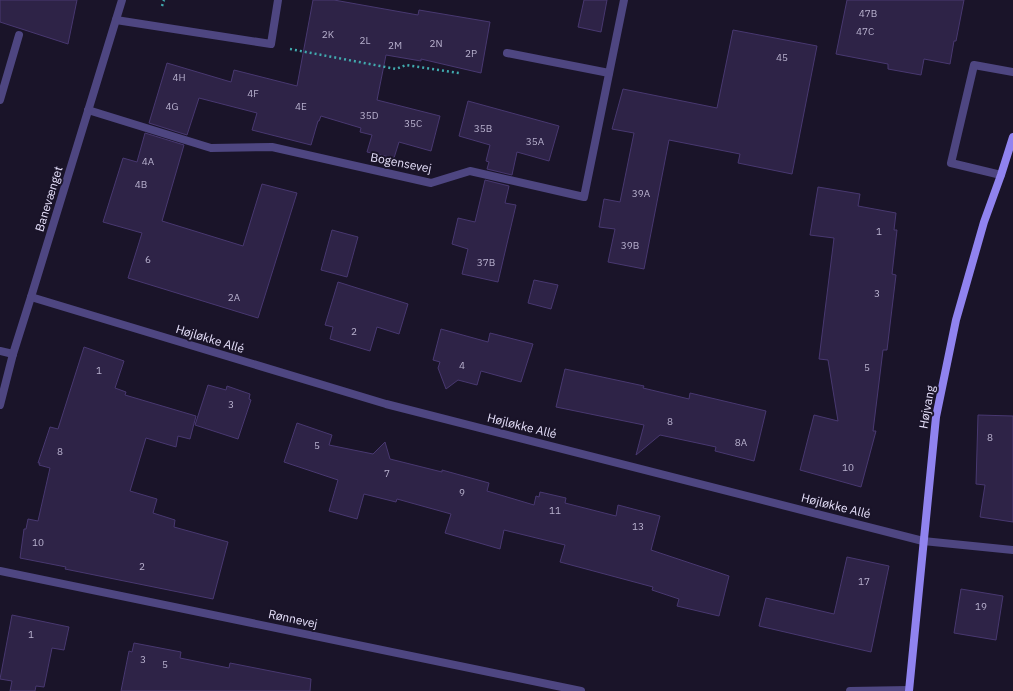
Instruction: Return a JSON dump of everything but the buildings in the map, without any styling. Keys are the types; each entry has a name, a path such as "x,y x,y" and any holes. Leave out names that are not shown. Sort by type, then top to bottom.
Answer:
{"street":[{"name":"Banevænget","path":"0,405 13,354 122,0"},
{"path":"116,20 271,44 278,0"},
{"name":"Bogensevej","path":"88,110 211,148 272,147 431,183 470,171 584,197 624,0"},
{"path":"0,100 19,35"},
{"path":"507,53 609,73"},
{"path":"1001,175 951,163 974,65 1013,72"},
{"name":"Højvang","path":"909,690 936,417 956,320 984,222 1013,137"},
{"name":"Højløkke Allé","path":"31,297 386,404 923,540 1013,550"},
{"path":"0,351 13,354"},
{"name":"Rønnevej","path":"0,571 581,691"},
{"path":"850,691 909,690"}],"path":[{"path":"271,44 298,52 396,69 406,65 459,73"}]}
